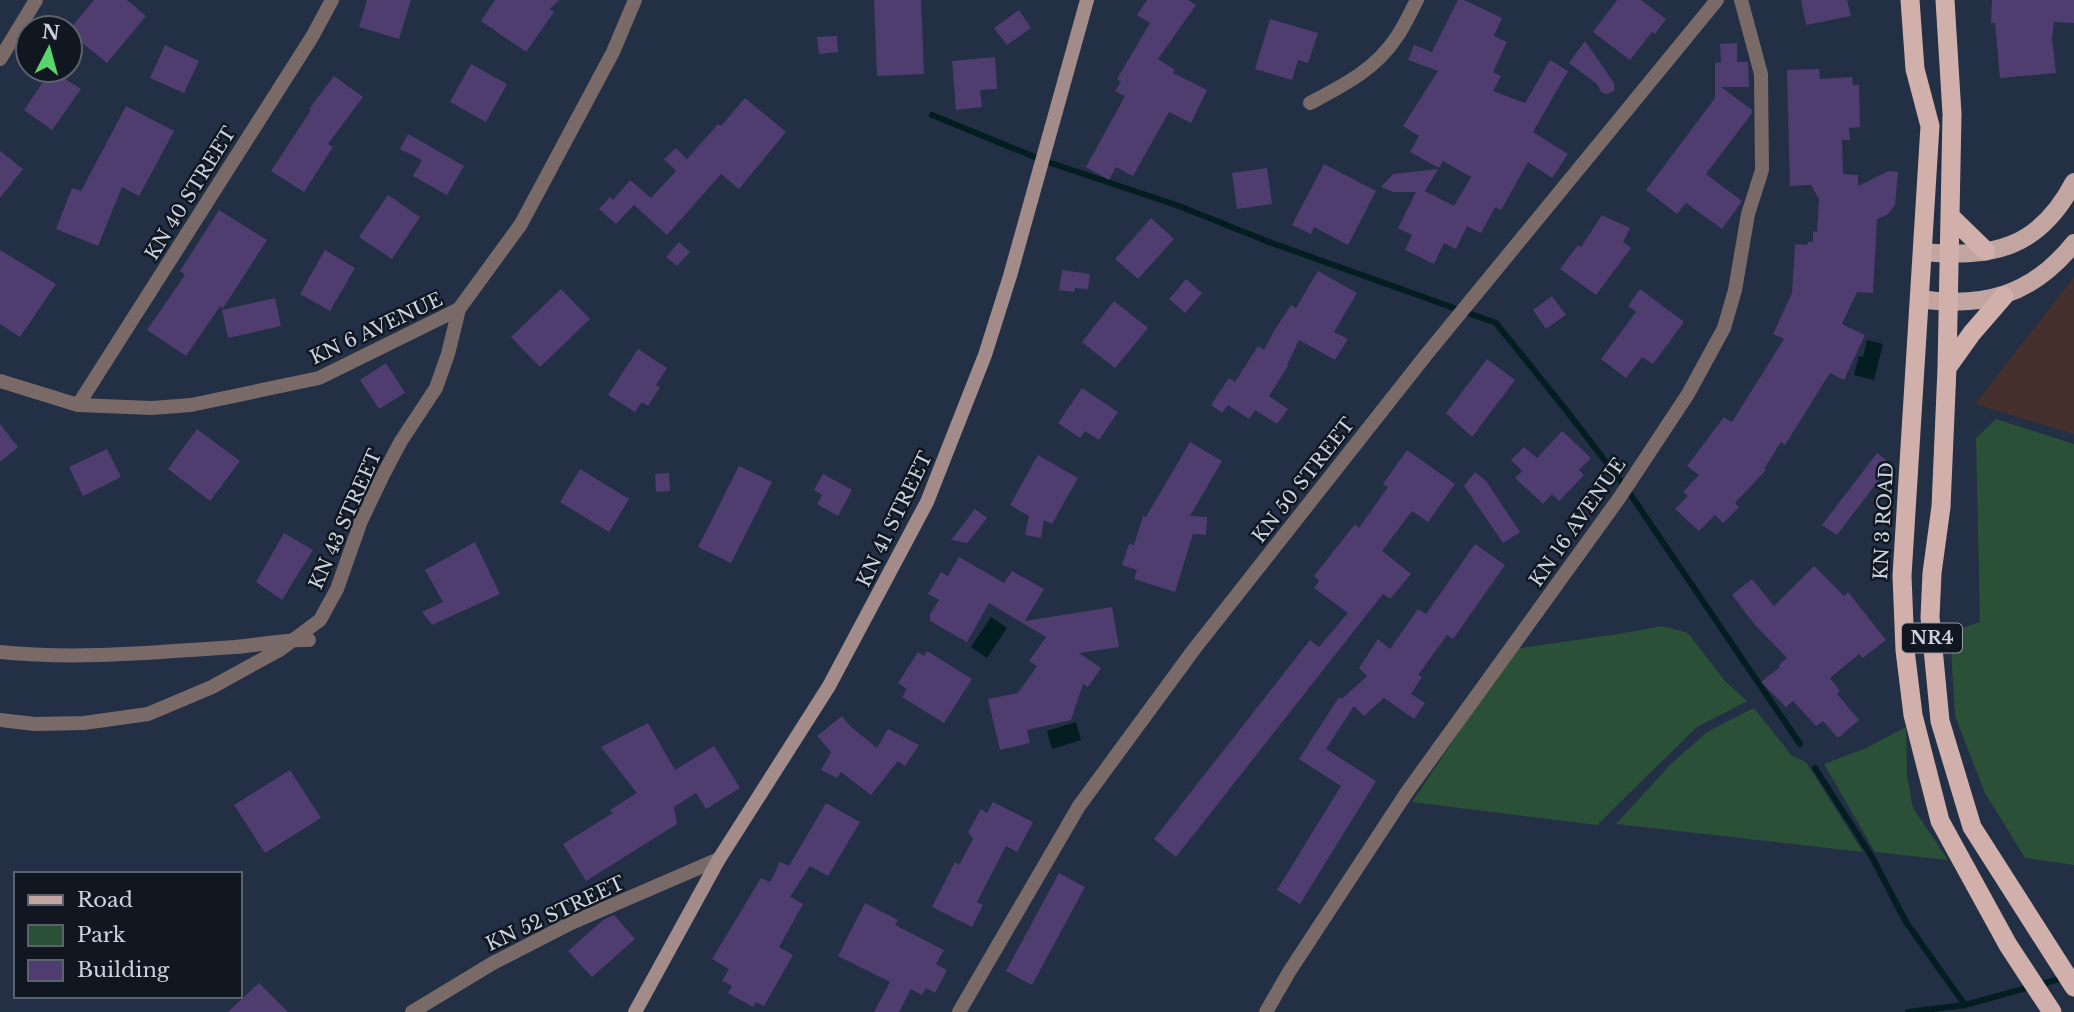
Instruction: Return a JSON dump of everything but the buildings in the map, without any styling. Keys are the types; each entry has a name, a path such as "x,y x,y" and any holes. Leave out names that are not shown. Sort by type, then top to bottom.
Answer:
{"highway":[{"name":"KN 3 ROAD","path":"1909,0 1916,69 1930,126 1902,576 1905,650 1913,715 1941,821 2008,946 2052,1012"},
{"name":"NR4","path":"1945,0 1952,114 1947,368 1941,507 1932,573 1930,617 1940,721 1972,827 2074,987"},
{"path":"1950,216 1986,251"},
{"path":"1947,368 1972,333 2004,296"}],"main road":[{"name":"KN 41 STREET","path":"635,1012 719,859 829,687 927,502 985,355 1010,276 1087,0"},
{"path":"1923,252 1949,254 1986,251 2012,245 2033,235 2051,218 2074,182"},
{"path":"1919,299 1948,303 1990,300 2004,296 2041,275 2063,258 2074,243"}],"street":[{"path":"2,51 36,0"},
{"name":"KN 40 STREET","path":"78,405 312,37 332,0"},
{"name":"KN 6 AVENUE","path":"0,381 78,405 152,408 191,405 319,378 459,309 521,224 613,52 635,0"},
{"path":"1310,103 1356,79 1379,58 1396,39 1417,0"},
{"name":"KN 50 STREET","path":"959,1012 1079,806 1195,648 1426,355 1717,0"},
{"name":"KN 16 AVENUE","path":"1266,1012 1289,972 1407,792 1620,498 1688,394 1724,328 1735,290 1748,214 1762,170 1761,74 1741,0"},
{"name":"KN 43 STREET","path":"0,720 34,724 84,723 148,713 212,687 281,649 320,620 337,589 361,521 383,475 401,441 436,388 459,309"},
{"path":"0,652 72,656 139,655 251,646 294,639 309,640"},
{"name":"KN 52 STREET","path":"412,1012 493,963 571,923 719,859"}],"shaded area":[{"path":"2074,277 2074,434 1975,404"},
{"path":"1867,340 1883,344 1874,380 1854,375 1859,356 1863,357"},
{"path":"991,617 1007,628 987,658 971,647"},
{"path":"1076,722 1081,740 1052,749 1047,731"}],"green space":[{"path":"1996,419 2074,444 2074,865 2025,858 1985,793 1955,716 1950,632 1980,622 1976,438"},
{"path":"1662,626 1688,633 1725,681 1747,701 1697,727 1597,825 1412,802 1515,649"},
{"path":"1754,708 1792,756 1806,762 1863,852 1616,824 1671,764 1707,732"},
{"path":"1906,727 1907,776 1913,808 1948,860 1875,852 1824,764 1866,748"}],"waterway":[{"path":"932,115 1042,160 1179,206 1269,242 1496,323 1626,488 1800,744"},
{"path":"1815,768 1872,857 1906,922 1965,1005"},
{"path":"1908,1012 1965,1005 2063,978"}]}
